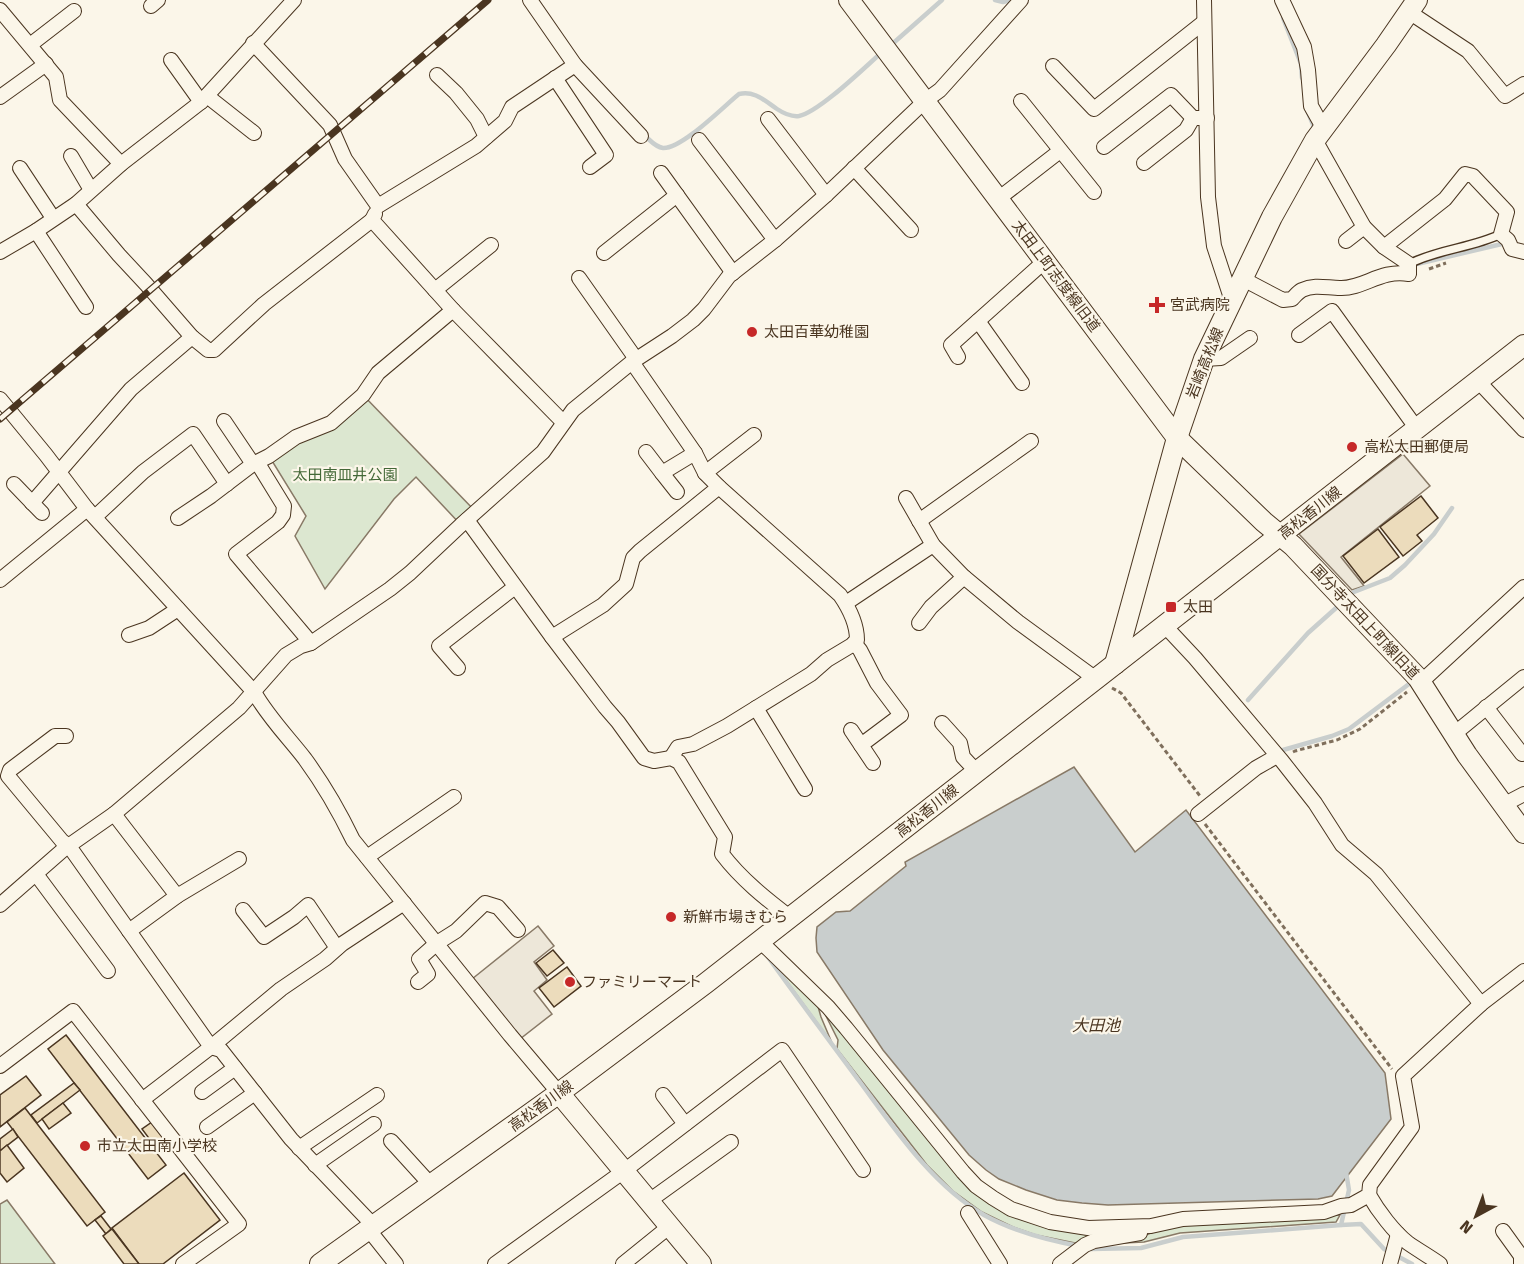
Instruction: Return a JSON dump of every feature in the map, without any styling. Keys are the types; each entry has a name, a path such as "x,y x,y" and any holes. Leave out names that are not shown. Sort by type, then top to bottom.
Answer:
{"main road":[{"name":"太田上町志度線旧道","path":"849,0 1177,438 1280,537"},
{"name":"岩崎高松線","path":"1116,664 1177,438 1204,359 1272,217 1319,134 1413,6"},
{"name":"高松香川線","path":"320,1264 559,1093 791,918 1524,345"},
{"name":"国分寺太田上町線旧道","path":"1280,537 1293,546 1418,678 1454,734 1524,833"},
{"path":"559,1093 701,1264"}],"street":[{"path":"2,246 36,231 76,204 204,99 294,0"},
{"path":"530,0 575,65 641,136"},
{"path":"0,905 69,846 114,814 239,708 286,655 311,643 404,578 543,452 573,410 634,361 693,320 729,276 775,240 925,101 940,90 1021,0"},
{"path":"1204,0 1200,118 1214,246 1232,301"},
{"path":"1243,279 1283,300 1292,299 1301,290 1323,286 1341,289 1388,273 1409,274 1412,262 1384,247 1364,227 1319,134 1311,106 1304,47 1282,0"},
{"path":"1413,6 1468,51 1504,96 1524,84"},
{"path":"0,10 56,76 60,100 121,165"},
{"path":"30,45 74,11"},
{"path":"1053,66 1094,109 1204,22"},
{"path":"253,43 330,125 345,159 378,206"},
{"path":"171,60 204,99 254,133"},
{"path":"0,97 46,64"},
{"path":"76,204 118,255 192,337 208,350 214,350 264,304 372,220 378,206 476,146 505,121 512,107 575,65"},
{"path":"437,75 456,93 477,119 486,137"},
{"path":"555,78 606,155 590,167"},
{"path":"1104,147 1171,95 1200,118"},
{"path":"1020,102 1094,192"},
{"path":"1144,163 1200,118"},
{"path":"768,119 826,195"},
{"path":"699,140 775,240"},
{"path":"998,199 1060,151"},
{"path":"71,156 91,190"},
{"path":"20,168 53,218"},
{"path":"854,168 911,230"},
{"path":"661,173 733,273"},
{"path":"1384,247 1445,199 1465,174 1473,176 1507,212 1511,243"},
{"path":"604,253 677,195"},
{"path":"372,220 453,310 563,422"},
{"path":"1346,241 1364,227"},
{"path":"36,231 86,307"},
{"path":"435,290 491,245"},
{"path":"958,357 951,345 1045,261"},
{"path":"579,278 695,453 705,473 840,595 853,617 857,632 857,640 854,643 827,660 811,674 710,735 693,744 678,747 671,758"},
{"path":"178,518 296,437 331,423 363,395 378,373 453,310"},
{"path":"1299,335 1332,311 1417,429"},
{"path":"978,321 1022,383"},
{"path":"14,484 37,508 59,473 131,389 192,337"},
{"path":"1204,359 1221,358 1250,338"},
{"path":"1478,381 1524,430"},
{"path":"0,399 91,513 254,692 264,709 304,759 335,804 353,840 559,1093"},
{"path":"224,421 284,506 283,515 278,522 236,554 311,643"},
{"path":"0,580 193,434 227,484"},
{"path":"705,473 754,435"},
{"path":"919,521 1031,441"},
{"path":"646,452 677,492"},
{"path":"662,473 695,453"},
{"path":"552,637 603,606 626,584 633,558 719,487"},
{"path":"906,498 933,545 964,577 1018,622 1096,679"},
{"path":"467,520 644,758 654,761 671,758 679,762 725,837 722,854 730,864 766,900 791,918"},
{"path":"846,603 933,545"},
{"path":"920,622 931,607 964,577"},
{"path":"458,668 439,646 515,587"},
{"path":"1418,678 1524,587"},
{"path":"129,635 149,628 178,609"},
{"path":"1165,626 1202,666 1279,758 1315,803 1342,845 1376,874 1481,1004"},
{"path":"854,643 860,650 876,683 902,715 861,745"},
{"path":"1454,734 1524,677"},
{"path":"1486,707 1522,754"},
{"path":"756,708 805,789"},
{"path":"942,723 960,743 963,757 977,772"},
{"path":"851,730 873,763"},
{"path":"66,736 55,736 10,770 4,772 62,841 69,846 211,1047 220,1050 299,1148 371,1228 396,1264"},
{"path":"1198,814 1256,768 1279,758"},
{"path":"1503,805 1524,794"},
{"path":"367,857 454,797"},
{"path":"114,814 177,896"},
{"path":"129,932 177,896 238,859"},
{"path":"36,874 108,971"},
{"path":"142,1100 282,989 404,903"},
{"path":"418,982 428,974 419,958 456,931 485,903 498,907 518,930"},
{"path":"243,910 264,937 308,905 338,948"},
{"path":"760,941 828,1007 952,1161 976,1186 1011,1209 1068,1226 1088,1228 1151,1226 1183,1219 1324,1212 1346,1206 1369,1195"},
{"path":"1440,1264 1406,1242 1398,1234 1369,1195 1370,1185 1412,1127 1403,1076 1481,1004 1524,971"},
{"path":"0,1066 73,1011 239,1224 183,1264"},
{"path":"495,1264 686,1124 782,1050 863,1170"},
{"path":"202,1092 235,1068"},
{"path":"207,1127 255,1093"},
{"path":"299,1148 377,1095"},
{"path":"663,1095 686,1124"},
{"path":"315,1165 374,1124"},
{"path":"391,1141 431,1185"},
{"path":"649,1202 730,1142"},
{"path":"968,1213 1000,1264"},
{"path":"623,1264 670,1226"},
{"path":"1060,1264 1083,1246 1094,1241 1139,1233 1151,1226"},
{"path":"1503,1231 1521,1256 1523,1264"},
{"path":"1392,1258 1398,1234"}],"lane":[{"path":"1412,262 1447,250 1486,241 1511,243"}],"path":[{"path":"1279,758 1295,750 1337,740 1360,729 1418,678"},
{"path":"1096,679 1121,693 1201,797 1198,814 1395,1072 1403,1076"}],"green space":[{"name":"太田南皿井公園","path":"363,395 476,512 461,525 416,477 394,499 325,589 295,536 306,516 269,456"},
{"path":"769,957 817,1003 832,1043"},
{"path":"822,1008 935,1147 994,1206 1136,1232 1080,1244 1036,1235 982,1212 953,1191 927,1165 837,1049 838,1040"},
{"path":"7,1200 55,1264 0,1264 0,1204"},
{"path":"1340,1215 1336,1222 1180,1233 1144,1242 1101,1244 1141,1237 1168,1226"}],"shaded area":[{"path":"1403,454 1430,486 1341,557 1364,586 1352,590 1299,534"},
{"path":"538,926 554,946 534,962 547,980 534,991 552,1014 520,1039 472,979"}],"water":[{"name":"大田池","path":"1074,767 1135,852 1186,810 1385,1073 1391,1119 1332,1196 1318,1199 1108,1205 1057,1200 999,1179 969,1155 883,1050 817,952 817,927 836,912 850,911 906,866 905,862"}],"building":[{"path":"1421,496 1438,518 1417,535 1422,541 1403,556 1380,527"},
{"path":"1378,529 1399,557 1364,583 1343,556"},
{"path":"553,950 564,963 547,976 536,963"},
{"path":"567,967 581,986 554,1007 539,988"},
{"path":"66,1035 166,1165 148,1179 48,1049"},
{"path":"26,1076 41,1095 0,1127 0,1095"},
{"path":"74,1083 80,1090 37,1123 31,1115"},
{"path":"63,1103 71,1113 49,1129 42,1119"},
{"path":"25,1108 105,1212 87,1226 7,1122"},
{"path":"152,1122 170,1146 160,1153 142,1129"},
{"path":"13,1129 18,1137 0,1151 0,1139"},
{"path":"7,1145 24,1168 7,1182 0,1173 0,1151"},
{"path":"184,1173 220,1220 163,1264 139,1264 112,1228"},
{"path":"101,1216 111,1229 106,1234 95,1220"},
{"path":"112,1229 139,1264 124,1264 103,1236"}],"waterway":[{"path":"890,46 942,0"},
{"path":"995,0 1003,2 1011,0"},
{"path":"1283,18 1301,64 1302,78"},
{"path":"644,135 663,148 681,142 739,94 744,93 759,97 793,116 808,113 881,53"},
{"path":"1307,110 1315,130"},
{"path":"1413,261 1417,264 1506,243"},
{"path":"1354,592 1390,578 1434,534 1452,508"},
{"path":"1248,700 1308,633 1336,608"},
{"path":"1283,750 1349,729 1413,681"},
{"path":"768,957 901,1137 948,1188 965,1203 1006,1226 1042,1238 1079,1246"},
{"path":"1091,1249 1141,1248 1183,1237 1341,1225 1349,1190 1346,1172"},
{"path":"1341,1225 1361,1224 1384,1249 1412,1264"}],"railway":[{"path":"0,419 488,0"}],"place":[{"name":"宮武病院","path":"1157,305"},
{"name":"太田百華幼稚園","path":"752,332"},
{"name":"高松太田郵便局","path":"1352,447"},
{"name":"太田","path":"1171,607"},
{"name":"新鮮市場きむら","path":"671,917"},
{"name":"ファミリーマート","path":"570,982"},
{"name":"市立太田南小学校","path":"85,1146"}]}
